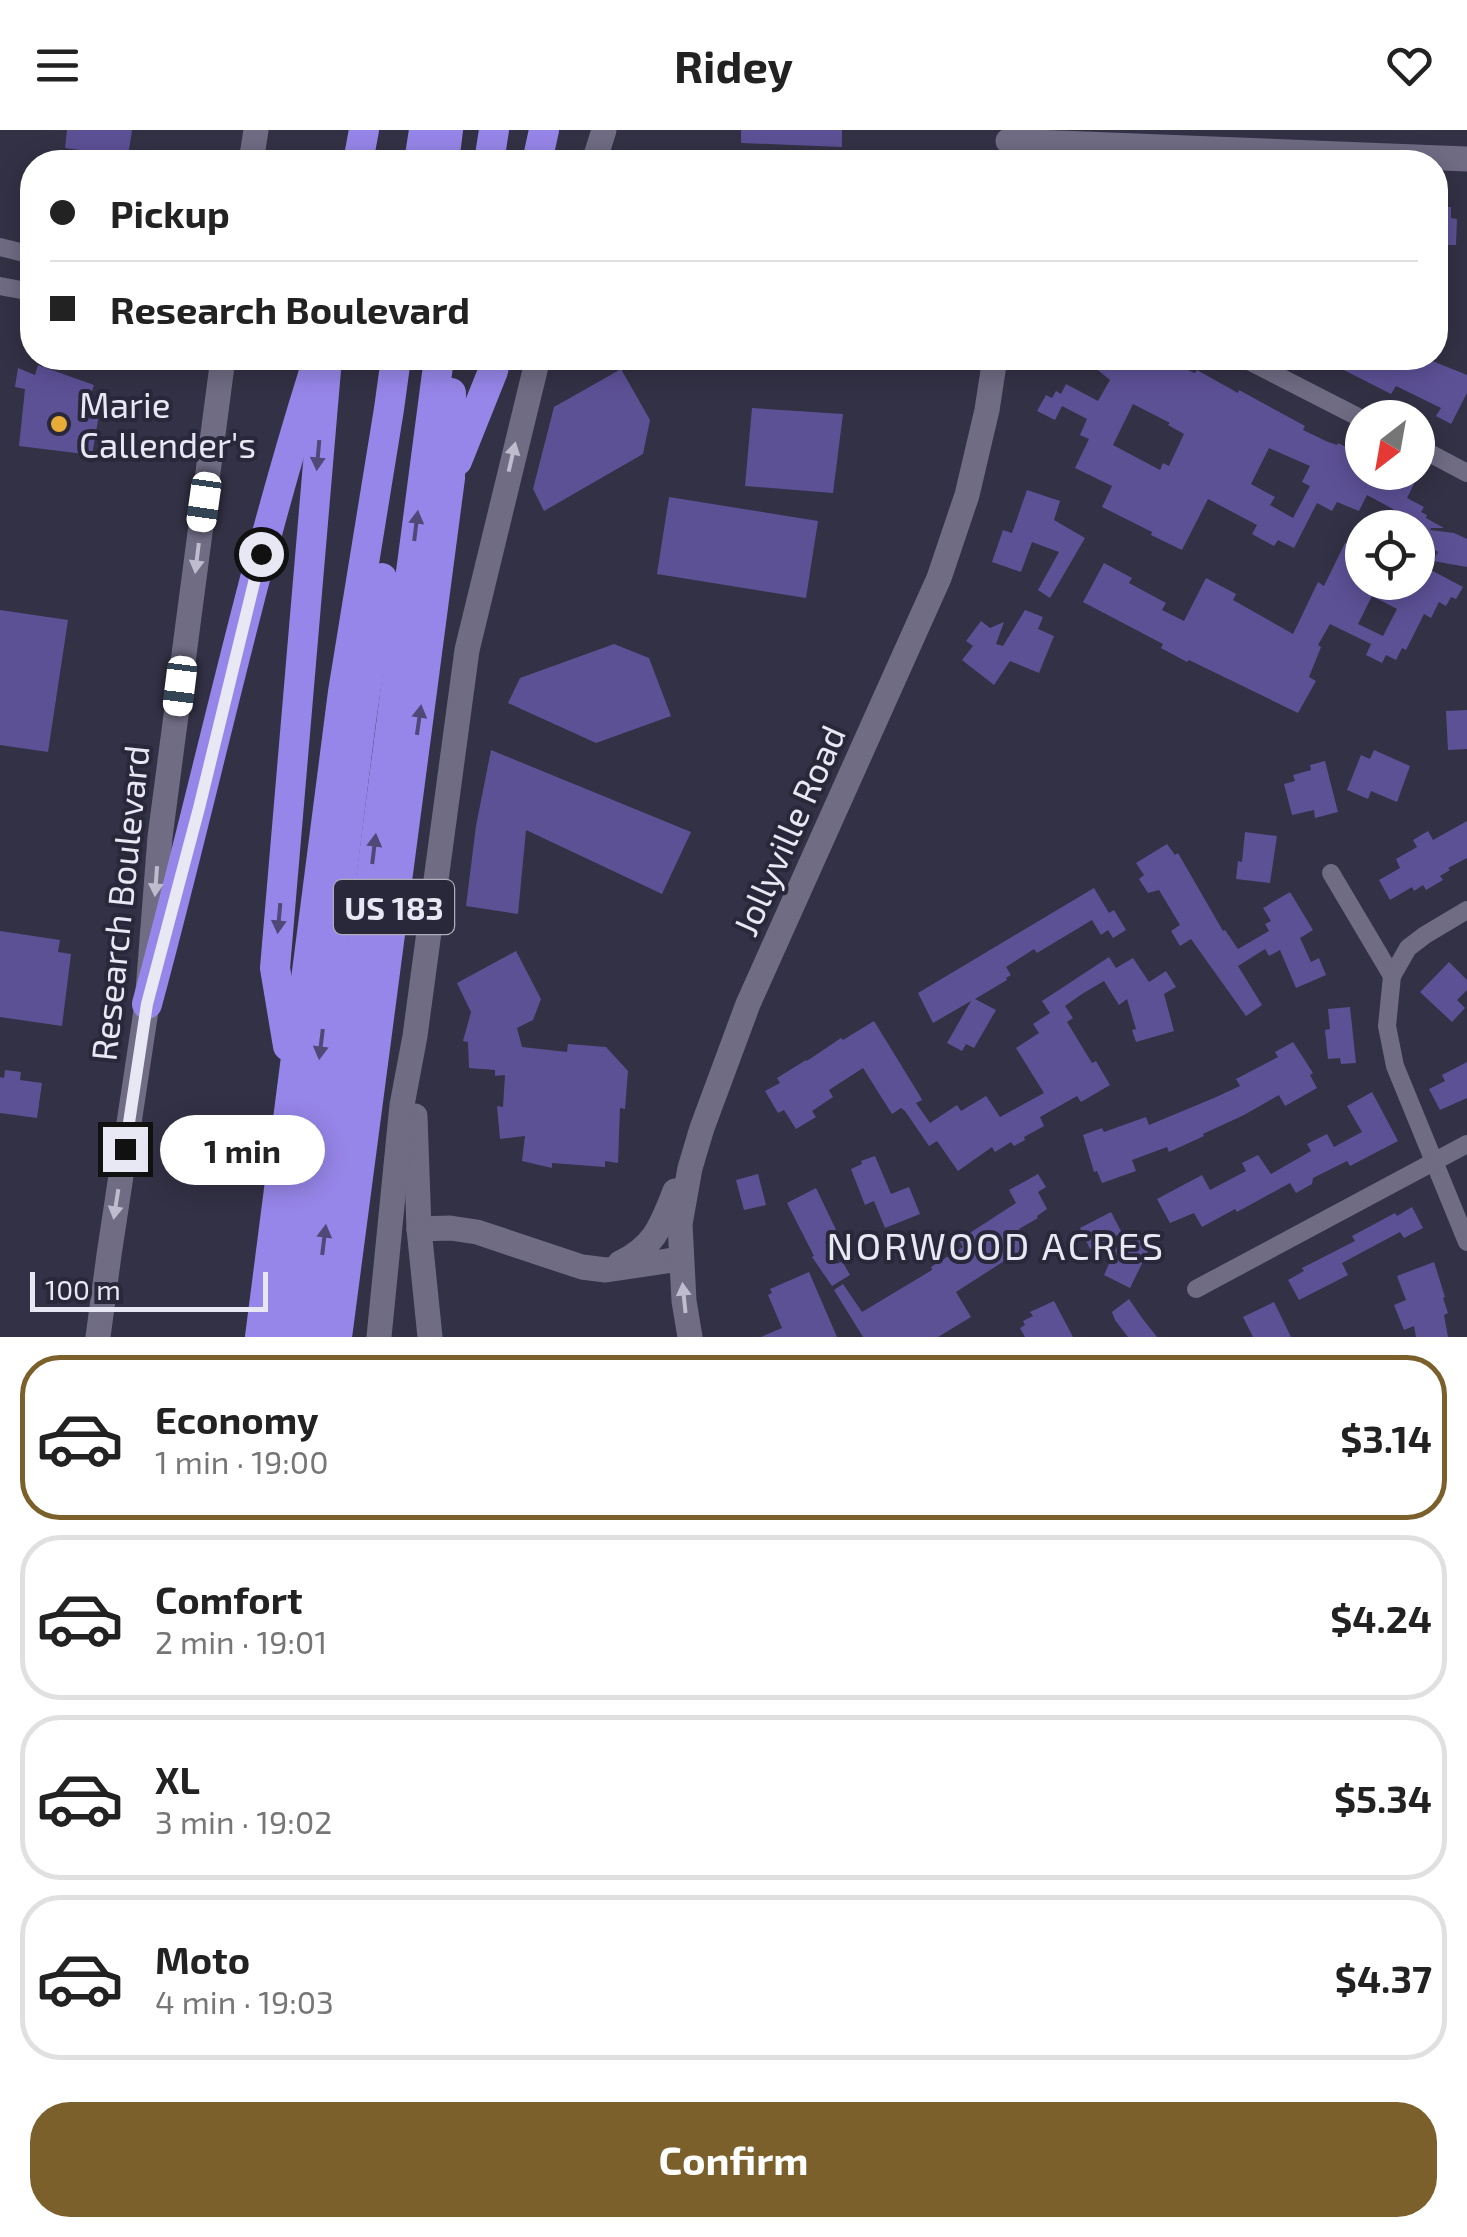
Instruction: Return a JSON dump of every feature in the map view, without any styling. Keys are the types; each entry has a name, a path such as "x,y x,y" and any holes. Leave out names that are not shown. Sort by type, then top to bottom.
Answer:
{"highway":[{"path":"147,1004 270,518 314,370"},
{"path":"293,1081 276,968 325,370"},
{"name":"US 183","path":"260,1337 343,692 395,370"},
{"path":"283,1337 362,721 413,370"},
{"path":"311,1337 437,370"},
{"name":"US 183","path":"337,1337 450,478 450,399 454,370"},
{"path":"450,478 494,370"}],"main road":[{"path":"1008,144 1122,150"},
{"name":"Research Boulevard","path":"98,1337 147,1004 160,837 221,370"},
{"path":"379,1337 402,1105 468,650 535,370"},
{"name":"Jollyville Road","path":"690,1337 680,1224 702,1128 748,1004 938,578 967,495 993,370"},
{"path":"415,1036 419,1229 430,1337"},
{"path":"606,1270 638,1254 652,1241 679,1179 690,1168"},
{"path":"419,1229 478,1232 582,1267 606,1270 680,1258"}],"street":[{"path":"1266,370 1345,410"},
{"path":"1435,456 1467,472"},
{"path":"1331,872 1392,976"},
{"path":"1467,910 1408,948 1392,976 1387,1026 1394,1066 1467,1242"},
{"path":"1196,1289 1467,1144"}],"building":[{"path":"67,130 132,130 129,150 65,148"},
{"path":"741,130 842,130 842,147 741,143"},
{"path":"1448,207 1451,218 1457,219 1456,245 1448,245"},
{"path":"1448,367 1467,375 1467,393 1451,424 1436,416 1441,408 1435,405 1435,400 1425,400 1396,386 1391,394 1344,370"},
{"name":"Marie Callender's","path":"18,368 35,375 36,370 52,370 94,385 90,398 101,403 92,455 19,446 25,389 15,387"},
{"path":"622,370 650,420 643,454 544,511 533,489 554,407"},
{"path":"1098,370 1195,373 1197,370 1305,426 1303,430 1345,446 1345,490 1411,490 1407,498 1424,507 1395,510 1367,495 1360,510 1337,502 1332,511 1317,503 1294,548 1278,540 1274,546 1252,534 1257,525 1208,499 1182,550 1102,507 1112,486 1075,468 1089,439 1080,435 1087,419 1062,406 1055,420 1037,411 1046,395 1052,398 1056,391 1061,394 1066,384 1098,401 1110,380","holes":["1133,404 1184,434 1169,466 1163,463 1160,470 1113,445","1269,448 1310,466 1302,482 1310,486 1293,518 1270,505 1275,497 1251,484"]},
{"path":"752,408 843,414 833,493 745,486"},
{"path":"1027,490 1060,501 1054,520 1085,538 1050,598 1038,590 1059,552 1032,542 1021,572 992,562 1003,530 1012,533"},
{"path":"669,497 818,521 806,598 657,574"},
{"path":"1435,531 1467,539 1467,567 1435,561"},
{"path":"1345,543 1345,600 1370,600 1358,624 1383,636 1397,609 1380,600 1435,600 1435,572 1463,587 1446,606 1439,602 1431,618 1424,614 1406,650 1402,648 1396,660 1386,655 1382,663 1366,655 1371,644 1330,624 1318,645 1321,647 1309,677 1316,681 1298,713 1187,662 1161,648 1163,644 1083,602 1104,563 1132,578 1129,583 1166,603 1162,610 1184,621 1206,578 1236,594 1233,600 1293,634 1318,582 1324,586"},
{"path":"0,610 68,620 48,752 0,745"},
{"path":"1025,610 1043,617 1038,629 1054,636 1039,673 1010,661 994,685 962,660 973,646 966,641 981,621 990,628 1004,622 996,644 1003,646"},
{"path":"614,644 649,658 671,716 596,743 508,703 520,678"},
{"path":"1467,710 1467,749 1448,750 1446,711"},
{"path":"491,750 691,832 662,894 526,830 518,914 466,906"},
{"path":"1374,750 1410,766 1397,802 1371,791 1368,799 1347,790 1361,755 1370,759"},
{"path":"1325,761 1338,812 1315,818 1314,810 1292,815 1284,784 1295,781 1293,775 1311,770 1310,765"},
{"path":"1467,821 1467,858 1448,868 1440,876 1443,880 1426,890 1423,885 1414,891 1412,887 1390,900 1379,880 1400,868 1396,859 1417,847 1413,840 1428,831 1433,840"},
{"path":"1245,832 1277,836 1270,883 1236,879"},
{"path":"1167,844 1175,855 1178,853 1223,931 1238,949 1269,931 1265,924 1271,921 1263,908 1290,892 1313,930 1300,938 1311,962 1319,958 1326,975 1296,988 1280,950 1269,956 1265,949 1238,966 1262,1005 1246,1016 1191,939 1180,946 1171,931 1180,925 1159,890 1148,893 1139,879 1144,875 1136,863"},
{"path":"1094,888 1109,913 1114,910 1126,930 1113,938 1108,930 1101,935 1092,920 1037,953 1034,949 1006,967 1011,975 1007,980 975,999 996,1010 974,1048 966,1044 962,1051 947,1043 971,1001 933,1023 918,993"},
{"path":"0,931 60,940 58,952 71,954 62,1026 0,1017"},
{"path":"516,951 541,999 533,1020 517,1028 522,1047 567,1052 568,1044 606,1047 628,1071 625,1109 620,1108 618,1163 605,1161 605,1167 552,1163 552,1168 522,1161 525,1136 500,1139 497,1106 503,1107 505,1075 469,1068 468,1042 463,1041 471,1012 457,983"},
{"path":"1109,957 1116,968 1133,958 1149,982 1166,971 1176,987 1164,994 1174,1031 1136,1042 1127,999 1119,1005 1104,981 1082,994 1065,1006 1073,1018 1067,1022 1110,1085 1081,1102 1077,1096 1040,1117 1044,1126 1024,1137 1025,1140 1014,1146 1011,1142 995,1152 992,1147 958,1171 937,1141 929,1146 905,1111 901,1108 892,1114 863,1068 829,1090 833,1097 812,1111 816,1117 796,1129 784,1110 778,1113 765,1091 780,1083 777,1078 874,1021 920,1096 922,1100 916,1103 930,1123 957,1105 961,1111 986,1096 1000,1117 1044,1093 1016,1048 1039,1033 1033,1024 1050,1013 1042,1001"},
{"path":"1449,962 1467,980 1467,990 1457,1000 1465,1008 1452,1022 1420,992"},
{"path":"1350,1007 1356,1063 1341,1064 1340,1058 1328,1059 1328,1009"},
{"path":"1293,1042 1313,1073 1310,1075 1317,1088 1285,1106 1279,1095 1169,1152 1167,1147 1132,1160 1136,1171 1102,1183 1097,1171 1094,1172 1083,1135 1146,1117 1149,1125 1214,1098 1240,1086 1236,1079 1278,1057 1275,1052"},
{"path":"1467,1062 1467,1098 1440,1110 1429,1089 1445,1081 1442,1075"},
{"path":"5,1070 21,1072 20,1080 42,1083 37,1118 0,1113 0,1077 4,1078"},
{"path":"1372,1092 1398,1141 1350,1166 1347,1161 1313,1178 1312,1184 1296,1193 1290,1183 1202,1227 1194,1213 1170,1223 1157,1199 1202,1175 1210,1190 1246,1171 1242,1163 1258,1155 1271,1174 1311,1151 1307,1144 1327,1134 1334,1147 1362,1132 1347,1106"},
{"path":"875,1156 891,1194 909,1187 920,1214 885,1228 874,1201 865,1205 851,1169"},
{"path":"758,1174 766,1205 744,1210 736,1180"},
{"path":"1038,1174 1046,1187 1038,1192 1047,1209 1019,1229 1029,1245 956,1292 971,1317 938,1337 863,1337 834,1290 843,1284 862,1312 963,1247 959,1240 1016,1203 1009,1190"},
{"path":"816,1188 838,1234 825,1242 837,1264 842,1261 850,1275 832,1286 812,1257 787,1203"},
{"path":"1412,1207 1423,1228 1404,1238 1400,1232 1342,1263 1348,1275 1299,1300 1288,1280 1304,1271 1302,1268 1355,1241 1352,1236"},
{"path":"1111,1212 1122,1233 1090,1249 1080,1228"},
{"path":"1123,1233 1151,1245 1130,1288 1104,1275"},
{"path":"1434,1262 1448,1313 1444,1315 1448,1337 1416,1337 1414,1326 1404,1330 1394,1305 1406,1300 1397,1276"},
{"path":"809,1272 837,1337 761,1337 782,1328 768,1295 772,1293 770,1289"},
{"path":"1129,1299 1157,1337 1128,1337 1115,1320 1112,1312"},
{"path":"1054,1301 1073,1337 1025,1337 1020,1328 1025,1325 1023,1321 1033,1316 1030,1312"},
{"path":"1274,1302 1291,1337 1253,1337 1243,1317"}],"place":[{"name":"Marie Callender's","path":"59,424"}],"district":[{"name":"NORWOOD ACRES","path":"996,1245"}],"route":[{"path":"125,1149 147,1004 261,554"}]}
